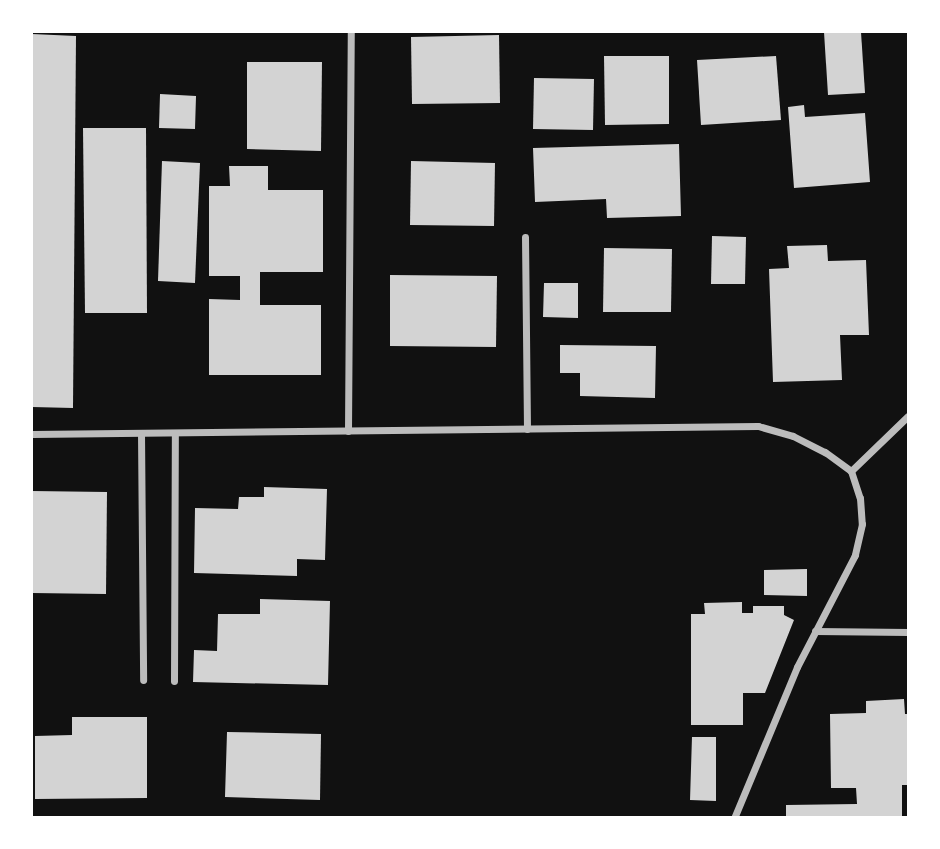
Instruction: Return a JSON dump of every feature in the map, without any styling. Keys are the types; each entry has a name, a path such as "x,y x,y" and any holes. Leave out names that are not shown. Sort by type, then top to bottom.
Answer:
{"street":[{"path":"348,431 351,32"},
{"path":"525,237 527,429"},
{"path":"851,471 908,416"},
{"path":"32,434 758,426 793,436 851,471 860,498 859,535 855,555 815,631 734,817"},
{"path":"141,433 143,680"},
{"path":"174,681 175,433"},
{"path":"815,631 908,632"}],"building":[{"path":"824,32 861,32 865,93 828,95"},
{"path":"32,34 76,36 73,408 32,407"},
{"path":"499,35 500,103 412,104 411,37"},
{"path":"604,56 669,56 669,124 605,125"},
{"path":"776,56 781,120 701,125 697,60"},
{"path":"247,62 322,62 321,151 247,149"},
{"path":"534,78 594,79 593,130 533,129"},
{"path":"160,94 196,96 195,129 159,128"},
{"path":"804,105 805,117 865,113 870,182 794,188 788,107"},
{"path":"83,128 146,128 147,313 85,313"},
{"path":"679,144 681,216 607,218 606,199 535,202 533,148"},
{"path":"162,161 200,163 195,283 158,281"},
{"path":"411,161 495,163 494,226 410,225"},
{"path":"229,166 268,166 268,190 323,190 323,272 260,272 260,305 321,305 321,375 209,375 209,299 240,300 240,276 209,276 209,186 230,186"},
{"path":"712,236 746,237 745,284 711,284"},
{"path":"827,245 828,261 866,260 869,335 840,335 842,380 773,382 769,269 789,268 787,246"},
{"path":"604,248 672,249 671,312 603,312"},
{"path":"390,275 497,276 496,347 390,346"},
{"path":"544,283 578,283 578,318 543,317"},
{"path":"560,345 656,346 655,398 580,396 580,373 560,373"},
{"path":"264,487 327,489 325,560 297,559 297,576 194,573 195,508 238,509 239,497 264,497"},
{"path":"32,491 107,492 106,594 32,593"},
{"path":"807,569 807,596 764,595 764,570"},
{"path":"260,599 330,601 328,685 193,682 194,650 217,651 218,614 260,614"},
{"path":"742,602 742,613 753,613 753,606 784,606 784,615 794,620 765,693 743,693 743,725 691,725 691,614 705,614 704,603"},
{"path":"904,699 905,714 908,714 908,785 902,785 902,818 786,818 786,805 857,804 856,788 831,788 830,714 866,713 866,701"},
{"path":"72,717 147,717 147,798 35,799 35,736 72,735"},
{"path":"227,732 321,734 320,800 225,797"},
{"path":"692,737 716,737 716,801 690,800"}]}
